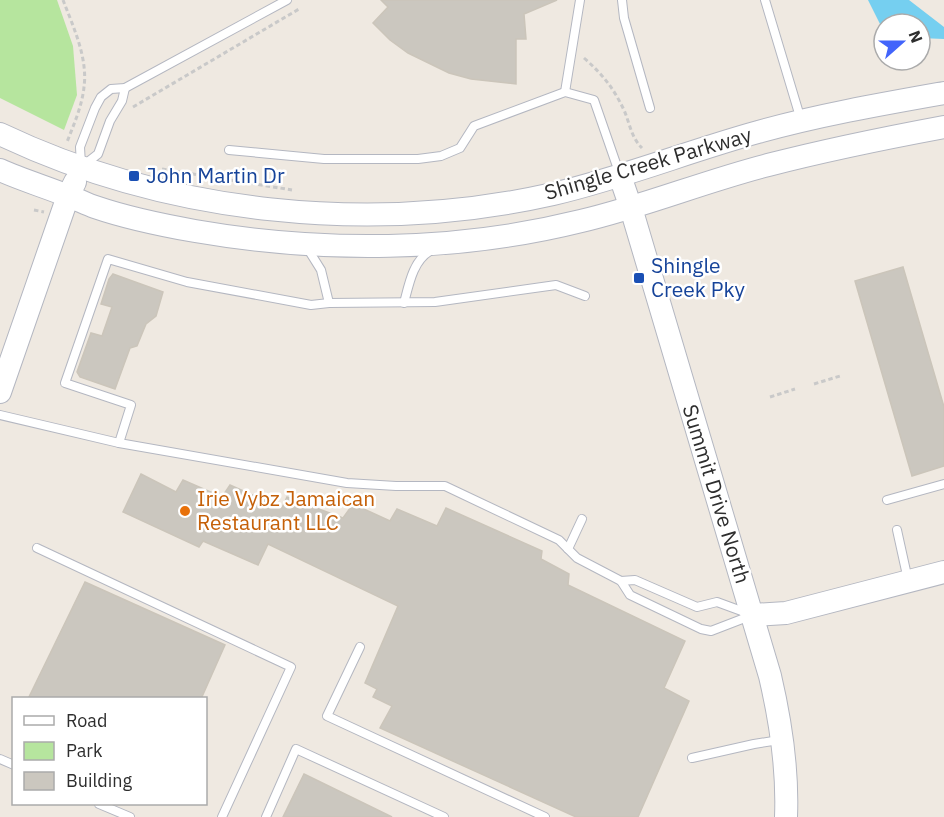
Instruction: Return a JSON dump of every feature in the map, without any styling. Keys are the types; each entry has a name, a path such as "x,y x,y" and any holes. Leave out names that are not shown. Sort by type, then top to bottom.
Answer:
{"street":[{"name":"Shingle Creek Parkway","path":"0,134 81,167 156,189 226,203 299,211 373,214 443,211 551,194 617,169 757,132 944,93"},
{"name":"Shingle Creek Parkway","path":"0,170 95,207 162,225 237,238 305,244 372,246 443,243 546,229 632,208 766,165 944,127"},
{"path":"0,392 10,350 81,167"},
{"name":"Summit Drive North","path":"617,169 632,208 774,694 783,739 787,790 786,817"},
{"path":"752,615 786,613 944,572"}],"lane":[{"path":"81,167 80,147 101,97 111,89 125,88 288,0"},
{"path":"565,92 580,0"},
{"path":"622,0 624,18 650,108"},
{"path":"765,0 801,121"},
{"path":"81,167 98,154 115,111 122,101 125,88"},
{"path":"229,150 324,159 418,159 441,156 460,148 474,126 565,92 594,100 617,169"},
{"path":"404,303 414,269 423,255 443,243"},
{"path":"305,244 321,270 329,303"},
{"path":"119,443 131,405 65,383 108,259 187,282 311,305 435,302 556,285 585,296"},
{"path":"0,415 119,443 347,483 445,486 559,540 577,558 621,581 630,595 700,629 711,630 752,615"},
{"path":"887,500 944,484"},
{"path":"568,549 582,519"},
{"path":"897,530 908,580"},
{"path":"37,549 291,667 222,817"},
{"path":"621,581 635,580 697,607 717,602 752,615"},
{"path":"360,647 327,716 546,817"},
{"path":"692,758 783,739"},
{"path":"266,817 296,749 444,817"},
{"path":"101,805 130,817"}],"path":[{"path":"63,0 78,41 85,77 82,99 66,143"},
{"path":"128,113 142,100 299,9"},
{"path":"583,50 583,57 610,84 625,112 633,138 644,150 617,169"},
{"path":"162,169 300,192"},
{"path":"814,384 840,376"},
{"path":"770,397 795,389"}],"green space":[{"path":"0,0 57,0 73,46 77,95 64,130 0,98"}],"water":[{"path":"868,0 909,0 925,12 874,12"},
{"path":"932,18 944,27 944,39 932,38"}],"building":[{"path":"381,0 557,0 524,14 526,39 516,39 516,84 471,79 449,73 408,53 390,40 373,23 388,7"},
{"path":"903,267 944,407 944,466 912,476 855,281"},
{"path":"113,274 163,292 156,316 146,324 137,346 130,348 115,389 80,377 77,372 91,333 102,336 112,307 101,304 109,279"},
{"path":"141,474 176,492 183,480 222,497 230,485 282,508 287,497 343,518 353,504 390,521 397,509 437,526 446,508 542,551 541,559 569,574 568,585 685,641 664,688 689,701 638,817 576,817 380,728 392,706 373,697 377,689 365,683 398,606 268,544 258,565 203,541 199,547 123,512"},
{"path":"85,582 225,645 202,697 29,697"},
{"path":"304,774 392,817 283,817"}],"place":[{"name":"John Martin Dr","path":"134,176"},
{"name":"Shingle Creek Pky","path":"639,278"},
{"name":"Irie Vybz Jamaican Restaurant LLC","path":"185,511"}]}
